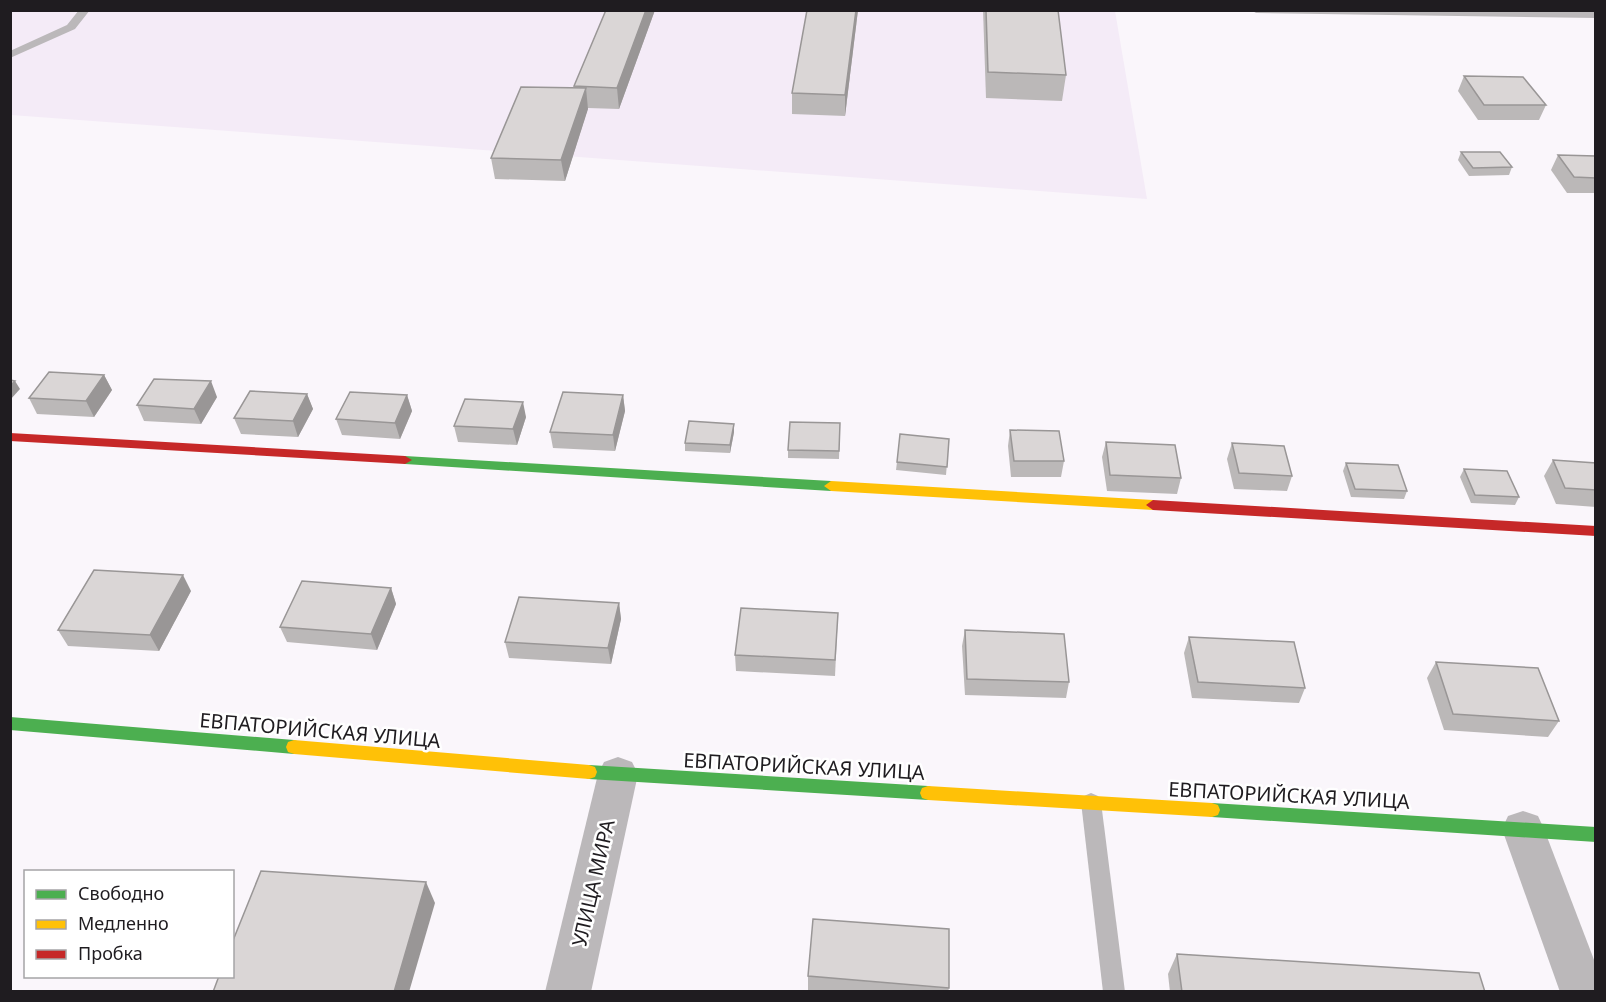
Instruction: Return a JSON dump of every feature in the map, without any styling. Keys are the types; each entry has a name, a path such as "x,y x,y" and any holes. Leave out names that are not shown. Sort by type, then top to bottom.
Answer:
{"street":[{"path":"10,436 1596,531"},
{"name":"ЕВПАТОРИЙСКАЯ УЛИЦА","path":"10,723 618,774 1596,835"},
{"name":"УЛИЦА МИРА","path":"568,992 618,774"},
{"path":"1523,829 1583,992"}],"lane":[{"path":"10,55 71,27 85,10"},
{"path":"1256,10 1596,15"},
{"path":"1091,802 1114,992"}],"shaded area":[{"path":"10,11 1115,11 1147,199 11,115"}],"building":[{"path":"606,10 646,10 617,88 574,86"},
{"path":"807,10 856,10 845,95 792,93"},
{"path":"986,10 1058,10 1066,75 988,72"},
{"path":"1464,76 1523,77 1546,105 1484,105"},
{"path":"521,87 586,88 561,160 491,158"},
{"path":"1461,152 1500,152 1512,167 1473,168"},
{"path":"1558,155 1596,156 1596,178 1574,177"},
{"path":"49,372 104,375 86,401 29,398"},
{"path":"154,379 211,381 194,409 137,405"},
{"path":"250,391 307,394 293,421 234,418"},
{"path":"350,392 407,395 395,423 336,419"},
{"path":"563,392 623,395 613,435 550,432"},
{"path":"465,399 523,402 513,429 454,426"},
{"path":"689,421 734,424 730,445 685,443"},
{"path":"790,422 840,423 839,451 788,450"},
{"path":"1010,430 1059,431 1064,461 1014,461"},
{"path":"900,434 949,439 947,467 897,462"},
{"path":"1106,442 1175,445 1181,478 1110,475"},
{"path":"1232,443 1284,446 1292,476 1239,473"},
{"path":"1553,460 1596,463 1596,490 1565,488"},
{"path":"1346,463 1398,465 1407,491 1355,489"},
{"path":"1464,469 1507,471 1519,497 1475,495"},
{"path":"94,570 183,575 150,635 58,630"},
{"path":"302,581 391,588 371,634 280,627"},
{"path":"519,597 619,603 608,648 505,642"},
{"path":"741,608 838,613 835,660 735,655"},
{"path":"965,630 1064,634 1069,682 967,679"},
{"path":"1189,637 1294,642 1305,688 1198,682"},
{"path":"1436,662 1538,668 1559,721 1453,714"},
{"path":"261,871 426,882 394,992 213,992 218,978 234,978 234,938"},
{"path":"813,919 949,929 949,988 808,976"},
{"path":"1177,954 1479,973 1485,992 1182,992"}],"traffic: fast":[{"path":"405,460 831,486"},
{"path":"10,723 294,747"},
{"path":"589,772 928,793"},
{"path":"1212,810 1596,835"}],"traffic: slow":[{"path":"831,486 1153,505"},
{"path":"294,747 589,772"},
{"path":"928,793 1212,810"}],"traffic: jam":[{"path":"10,437 405,460"},
{"path":"1153,505 1596,531"}]}
